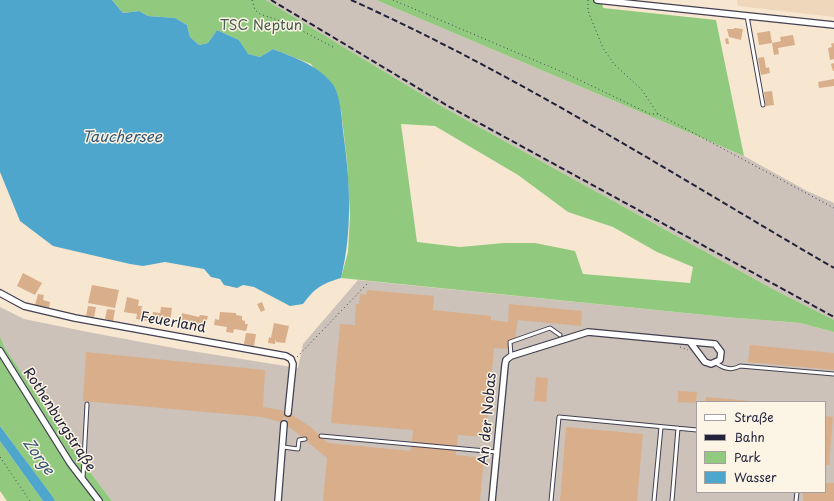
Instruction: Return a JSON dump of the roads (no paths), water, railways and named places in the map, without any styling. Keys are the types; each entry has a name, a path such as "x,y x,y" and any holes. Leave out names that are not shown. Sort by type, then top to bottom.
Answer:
{"street":[{"path":"597,0 834,24"},
{"name":"Feuerland","path":"0,293 24,306 75,318 286,356 291,359 293,364 288,413"},
{"name":"An der Nobas","path":"492,501 505,365 506,360 510,356 588,332 718,346 721,356 716,363"},
{"path":"690,342 705,362 711,364 716,363"},
{"name":"Rothenburgstraße","path":"0,352 83,480 99,501"},
{"path":"278,501 284,424"}],"lane":[{"path":"746,15 763,105"},
{"path":"510,356 510,342 550,328 560,335"},
{"path":"716,363 723,368 736,368 740,366 834,374"},
{"path":"83,480 87,404"},
{"path":"551,501 559,417 696,430"},
{"path":"654,501 661,427"},
{"path":"672,501 678,428"},
{"path":"321,436 497,452"},
{"path":"282,447 298,449 299,440 305,439"}],"water":[{"name":"Tauchersee","path":"0,0 112,0 123,13 139,11 148,16 175,18 187,25 190,37 199,45 208,43 217,30 239,40 248,54 260,57 273,49 314,67 334,86 338,96 341,114 349,186 349,223 345,260 341,278 328,282 319,287 303,304 290,306 254,287 243,285 237,288 224,285 220,279 211,277 204,269 165,262 143,266 53,246 20,221 0,172"},
{"path":"0,426 55,501 43,501 0,441"}],"tunnel":[{"path":"284,424 288,413"}],"railway":[{"path":"271,0 448,106 834,317"},
{"path":"351,0 413,29 536,93 834,268"}],"park label":[{"name":"TSC Neptun","path":"261,26"}],"water label":[{"name":"Zorge","path":"38,457"}]}
